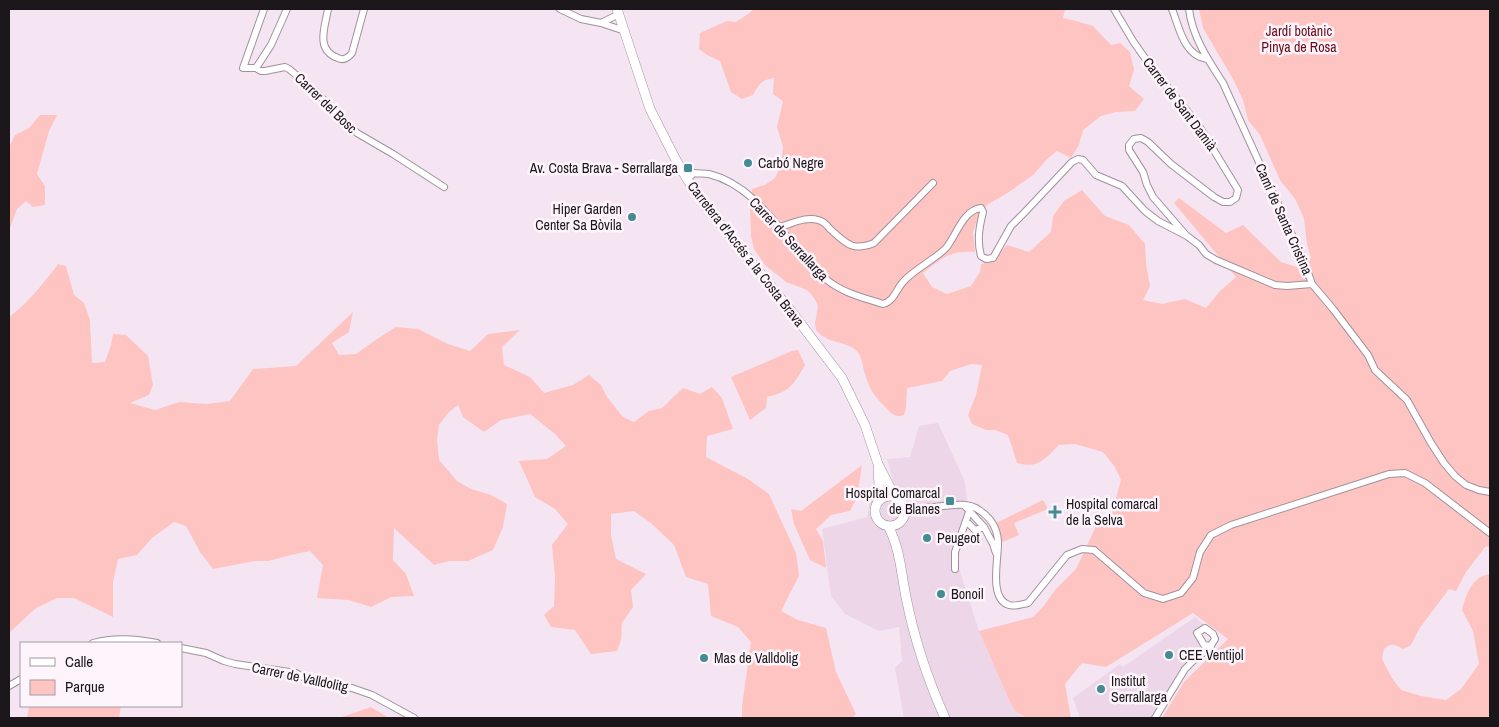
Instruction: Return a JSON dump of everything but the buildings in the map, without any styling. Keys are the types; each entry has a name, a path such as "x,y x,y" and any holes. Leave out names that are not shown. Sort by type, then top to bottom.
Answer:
{"main road":[{"name":"Carretera d'Accés a la Costa Brava","path":"618,11 650,109 687,179 705,205 842,378 865,425 878,464 895,497"},
{"name":"Carretera d'Accés a la Costa Brava","path":"878,464 880,500"},
{"path":"897,546 902,519 904,505 895,497 888,496 880,500 876,507 876,515 880,522 888,526 894,526 902,519"},
{"path":"888,526 897,546 906,598 919,647 932,687 945,718"}],"street":[{"name":"Carrer del Bosc","path":"264,9 243,68 256,68 261,71 285,67 289,69 314,90 357,133 444,187"},
{"path":"256,68 271,45 287,9"},
{"path":"328,9 323,44 329,54 340,60 347,59 352,53 364,9"},
{"path":"560,9 581,20 601,23 625,31"},
{"name":"Carrer de Sant Damià","path":"1114,9 1149,64 1199,126 1238,190 1236,198 1230,202 1224,202 1214,197 1171,164 1148,142 1140,138 1134,139 1129,145 1129,150 1144,172 1153,198 1187,236"},
{"path":"1172,9 1185,43 1192,52 1201,58 1207,59"},
{"name":"Camí de Santa Cristina","path":"1189,9 1195,35 1207,59 1223,82 1303,259 1312,284 1334,309 1368,355 1375,370 1407,400 1431,443 1455,476 1466,485 1490,492"},
{"path":"601,23 618,11"},
{"name":"Carrer de Serrallarga","path":"687,179 694,173 708,174 728,182 752,198 780,227 806,260 827,280 839,289 883,304 888,303 894,297 904,281 946,247 966,216 976,208 981,208 983,212 978,229 978,247 981,256 986,259 993,258 1011,226 1072,162 1078,159 1083,160 1096,175 1122,186 1145,212 1187,236 1206,254 1216,260 1275,285 1312,284"},
{"path":"780,227 806,220 818,220 826,224 843,241 854,248 864,247 874,243 933,183"},
{"path":"904,505 918,508 970,505 987,517 996,528 998,542 996,583 998,596 1009,605 1028,603 1067,555 1082,549 1094,550 1144,593 1163,598 1181,593 1193,578 1200,552 1212,535 1231,525 1389,474 1405,473 1425,483 1490,532"},
{"path":"964,505 984,527 993,544 997,558"},
{"path":"902,519 918,508"},
{"path":"969,512 978,509"},
{"path":"955,569 955,552 969,512"},
{"path":"966,521 976,530 984,527"},
{"path":"100,642 120,639 150,642"},
{"path":"1155,718 1185,669 1211,646"},
{"name":"Carrer de Valldolitg","path":"182,648 206,653 230,662 255,668 296,674 310,681 352,688 372,695 414,718"},
{"path":"9,686 20,680"}],"shaded area":[{"path":"938,423 965,482 967,501 964,537 957,562 979,631 1009,700 1015,711 1027,718 904,718 895,668 902,661 899,627 879,631 845,614 831,596 822,529 867,517 872,493 895,487 887,459 910,457 919,426"},
{"path":"1195,617 1206,627 1194,635 1206,649 1183,667 1153,718 1080,718 1073,698 1120,664 1123,667"}],"green space":[{"name":"Jardí botànic Pinya de Rosa","path":"754,9 1065,9 1063,18 1093,26 1111,45 1120,43 1130,52 1134,70 1129,86 1144,99 1135,111 1116,112 1101,116 1083,130 1079,145 1071,158 1057,151 1033,175 987,205 978,218 973,232 975,252 959,252 947,256 923,273 932,287 947,294 971,286 980,272 981,264 990,262 1007,245 1029,252 1051,232 1053,216 1064,201 1082,190 1105,216 1129,225 1145,244 1150,286 1143,300 1162,304 1185,299 1206,308 1220,291 1236,277 1174,203 1179,198 1226,233 1243,225 1281,262 1297,267 1311,258 1307,244 1304,218 1295,199 1280,180 1260,135 1248,120 1243,100 1233,79 1203,28 1199,9 1490,9 1490,548 1486,546 1466,572 1456,591 1449,589 1419,629 1411,645 1403,649 1396,645 1389,645 1384,649 1382,658 1392,678 1401,690 1421,696 1446,700 1461,689 1479,664 1473,631 1462,610 1474,582 1490,574 1490,718 1162,718 1184,682 1228,639 1193,613 1106,667 1082,663 1065,684 1071,718 1027,718 1015,711 979,631 1033,617 1043,607 1055,590 1076,569 1098,522 1112,513 1121,480 1115,467 1103,452 1075,444 1059,445 1041,462 1036,464 1024,465 1017,463 1008,435 995,430 986,430 972,424 968,415 976,395 982,365 971,364 950,371 942,381 907,388 904,415 896,416 892,414 872,391 859,354 850,346 826,338 816,330 815,323 818,307 812,295 807,290 786,282 765,265 754,249 751,236 750,209 752,189 765,185 775,178 781,166 783,147 777,127 783,101 773,94 774,78 763,81 753,95 742,99 731,92 720,61 699,49 700,33 727,21 736,22"},
{"path":"40,115 57,115 49,131 37,174 45,186 45,205 33,207 26,201 17,209 9,231 9,147 15,135 29,128"},
{"path":"58,264 66,266 74,295 84,303 90,320 92,363 105,362 113,334 126,335 148,356 153,385 149,395 130,403 155,410 179,402 206,404 230,401 253,369 296,366 353,312 349,332 332,343 339,355 356,354 396,327 418,329 448,344 470,351 488,334 520,330 502,347 504,365 530,377 544,393 573,385 589,375 601,385 607,397 623,417 634,422 649,411 662,408 683,388 700,394 712,387 722,398 733,429 707,436 706,457 748,479 769,494 796,553 799,576 781,611 798,620 826,628 836,672 856,714 852,718 742,718 751,642 738,627 711,616 708,584 686,577 674,545 652,524 634,511 611,514 611,535 616,559 646,574 631,590 633,607 622,623 621,640 617,651 591,654 575,630 551,627 544,615 554,606 555,577 552,545 568,524 555,509 535,497 519,461 547,459 566,446 555,434 530,414 501,420 484,432 463,417 458,405 449,412 439,425 437,439 439,460 457,481 507,504 503,527 493,550 468,561 449,561 434,565 394,528 393,560 406,574 414,596 391,597 371,607 349,600 317,598 323,565 310,551 268,561 255,561 213,569 200,552 186,526 174,522 152,538 137,555 118,559 113,582 113,617 74,598 57,598 36,608 9,633 9,317 29,299"},
{"path":"798,350 805,365 798,377 786,390 767,397 766,408 750,420 731,377"},
{"path":"862,465 857,497 850,511 831,515 816,529 823,541 826,568 810,560 794,524 791,509 801,511"},
{"path":"1043,500 1048,509 1014,523 1019,535 1000,543 996,523"},
{"path":"29,707 121,707 119,718 27,718"},
{"path":"371,707 389,718 339,718"}],"place":[{"name":"Carbó Negre","path":"748,163"},
{"name":"Av. Costa Brava - Serrallarga","path":"688,168"},
{"name":"Hiper Garden Center Sa Bòvila","path":"632,217"},
{"name":"Hospital Comarcal de Blanes","path":"950,501"},
{"name":"Hospital comarcal de la Selva","path":"1055,512"},
{"name":"Peugeot","path":"927,538"},
{"name":"Bonoil","path":"941,594"},
{"name":"CEE Ventijol","path":"1169,655"},
{"name":"Mas de Valldolig","path":"704,658"},
{"name":"Institut Serrallarga","path":"1101,689"}]}
